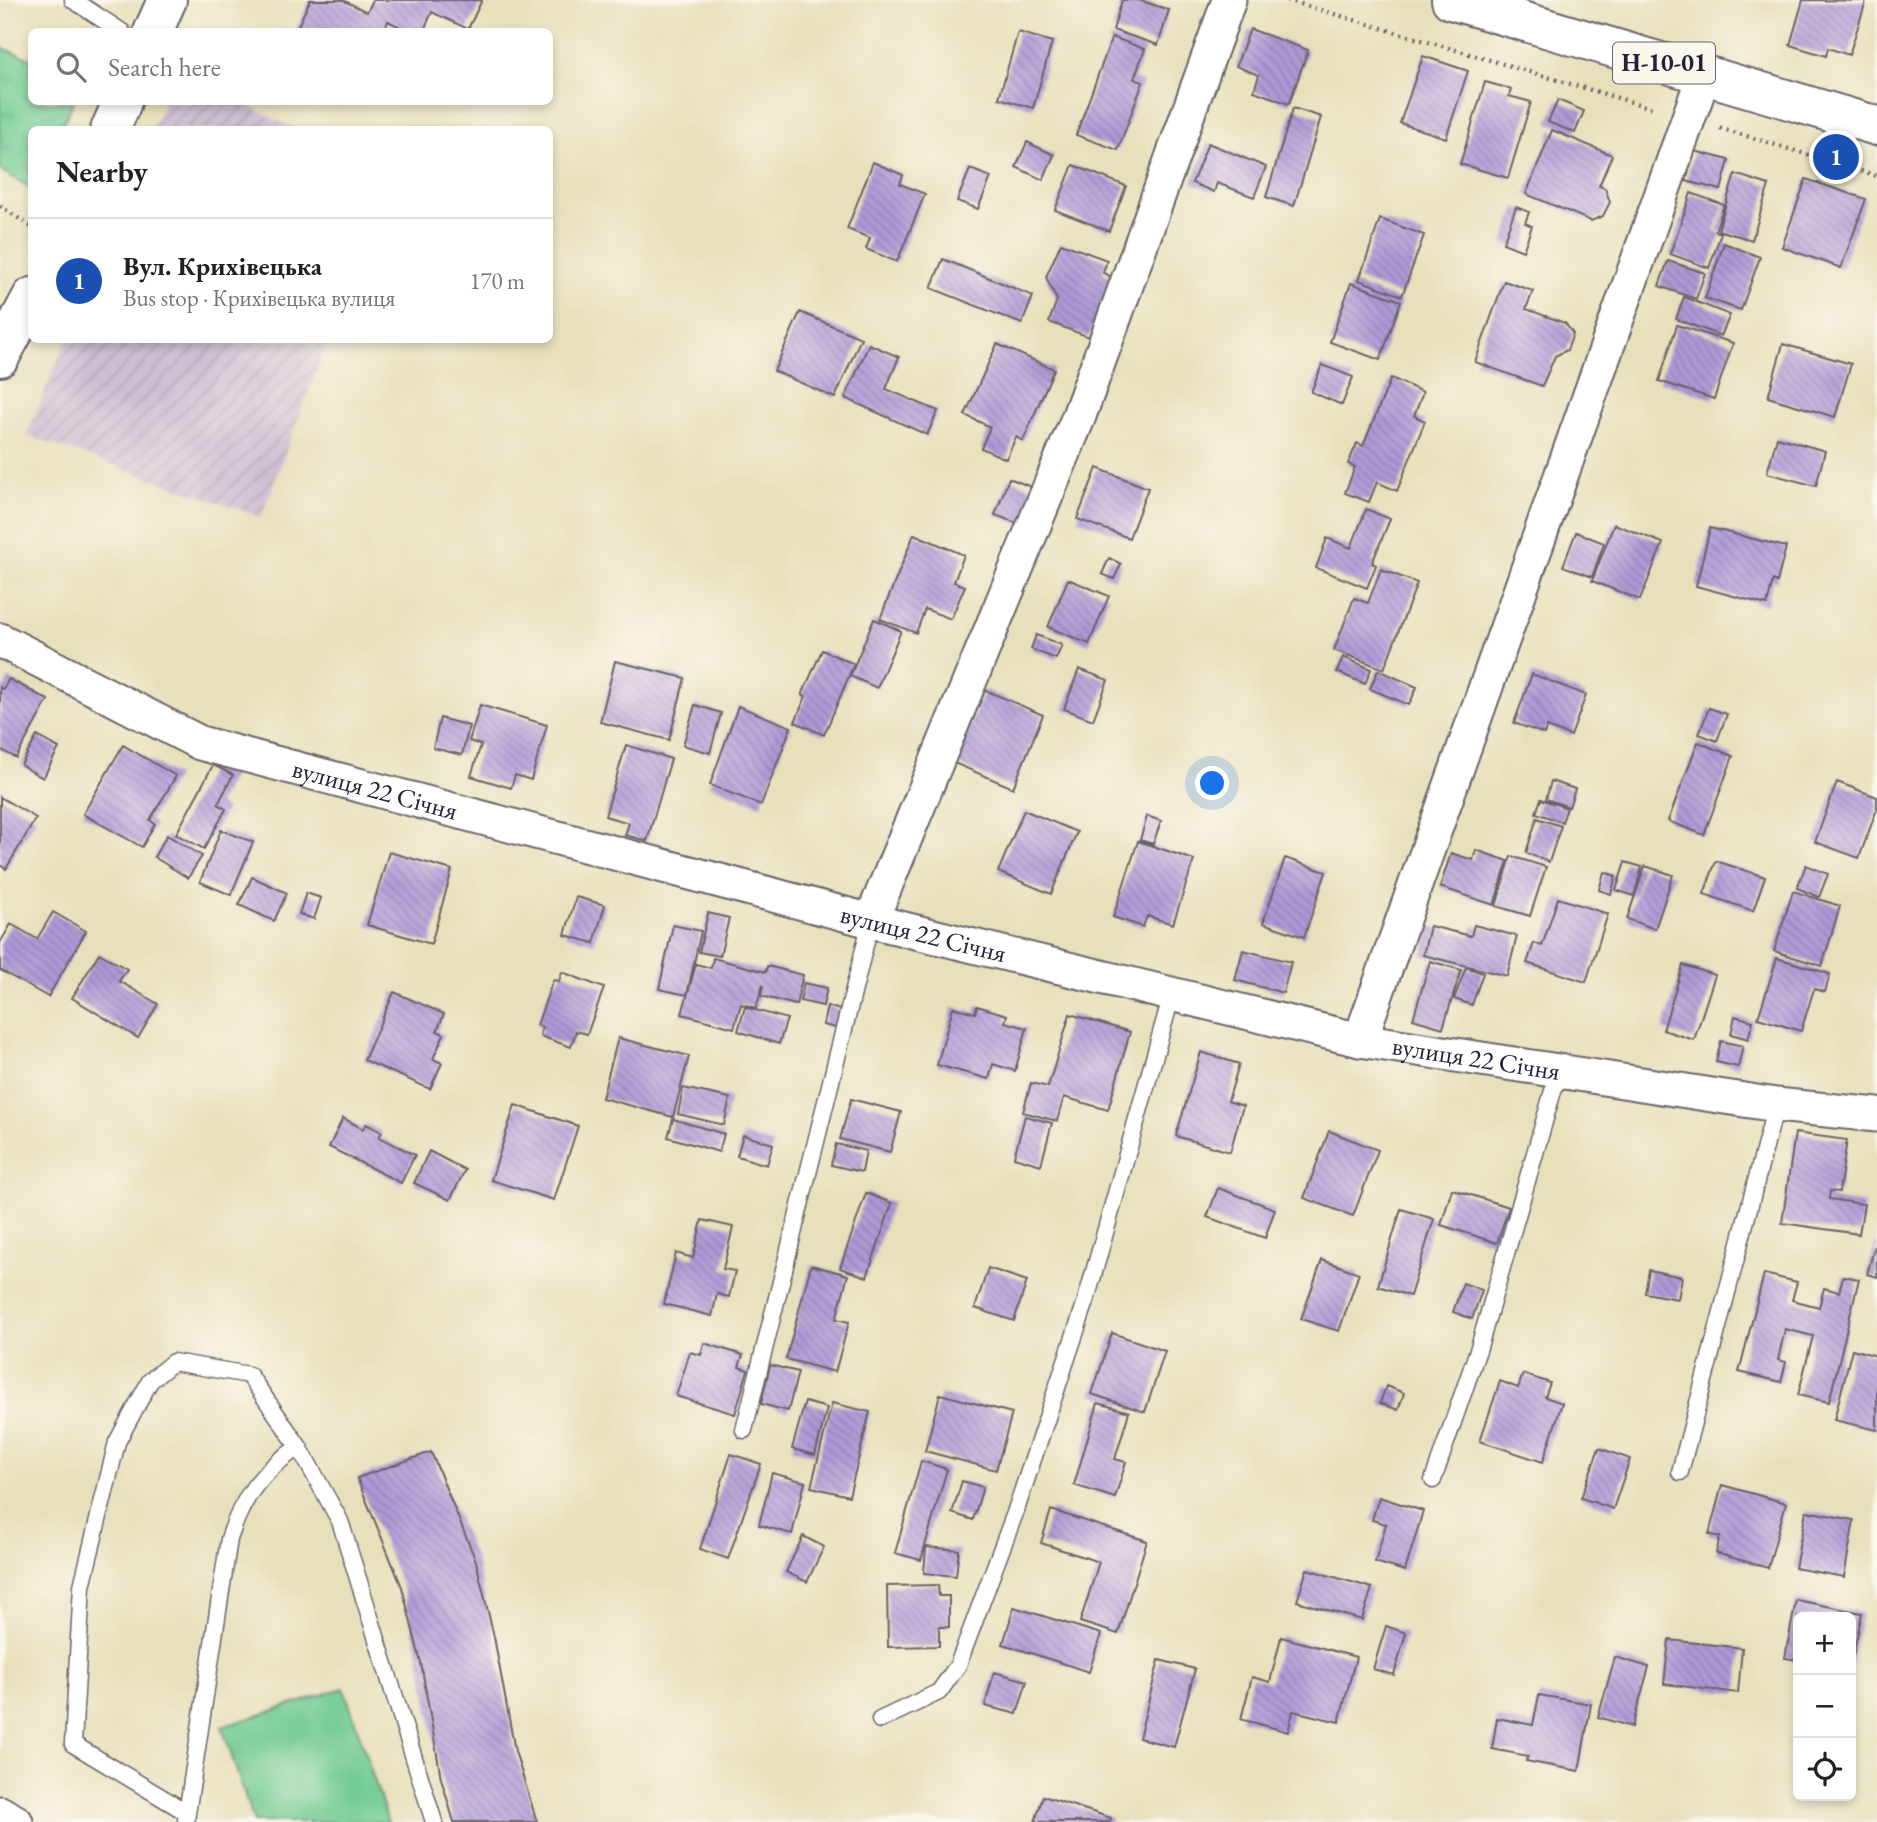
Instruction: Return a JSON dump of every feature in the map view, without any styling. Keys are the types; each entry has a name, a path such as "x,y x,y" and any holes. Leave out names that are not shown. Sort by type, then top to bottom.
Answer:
{"main road":[{"path":"155,28 167,0"},
{"name":"Н-10-01","path":"1451,0 1512,8 1704,75 1877,126"},
{"path":"112,126 121,105"},
{"path":"0,358 28,305"}],"street":[{"path":"871,921 1079,416 1229,0"},
{"path":"1360,1040 1704,75"},
{"name":"вулиця 22 Січня","path":"0,640 200,743 871,921 1360,1040 1776,1105 1877,1115"},
{"path":"0,1813 16,1822"}],"lane":[{"path":"73,0 116,28"},
{"path":"744,1430 871,921"},
{"path":"880,1720 939,1692 958,1664 1014,1513 1085,1304 1172,994"},
{"path":"1433,1480 1479,1348 1559,1070"},
{"path":"1680,1472 1776,1105"},
{"path":"299,1447 272,1464 240,1505 229,1539 186,1817 73,1744 82,1586 117,1442 150,1381 173,1362 249,1375 299,1447 340,1521 434,1822"}],"path":[{"path":"1287,0 1877,176"},
{"path":"0,206 28,225"}],"shaded area":[{"path":"163,105 246,105 290,126 153,126"},
{"path":"65,343 327,343 261,517 27,435"}],"green space":[{"path":"0,47 28,58 28,105 72,105 62,126 28,126 28,186 0,170"},
{"path":"344,1688 388,1822 254,1822 222,1727"}],"building":[{"path":"310,0 343,0 367,12 373,0 482,0 468,28 432,12 425,28 402,28 388,21 385,28 297,28"},
{"path":"1122,0 1139,0 1169,10 1158,45 1113,30"},
{"path":"1803,0 1866,1 1849,55 1828,48 1826,56 1790,45"},
{"path":"1250,29 1308,50 1289,104 1254,91 1259,75 1236,66"},
{"path":"1018,32 1052,42 1033,108 999,98"},
{"path":"1112,37 1145,49 1134,79 1143,82 1118,150 1076,135"},
{"path":"1423,56 1468,71 1446,138 1400,123"},
{"path":"1485,82 1511,89 1509,96 1531,102 1508,178 1460,164"},
{"path":"1558,100 1584,111 1575,133 1548,122"},
{"path":"1293,108 1321,117 1294,206 1266,197"},
{"path":"1552,130 1612,155 1599,186 1605,188 1610,202 1603,216 1591,221 1526,194"},
{"path":"1027,142 1054,155 1043,180 1016,167"},
{"path":"1208,143 1266,167 1254,197 1217,183 1214,192 1192,183"},
{"path":"1694,151 1729,160 1721,190 1686,181"},
{"path":"873,162 903,175 900,184 925,194 897,262 866,249 870,238 847,229"},
{"path":"1073,165 1126,186 1109,231 1055,210"},
{"path":"970,169 991,177 978,209 957,201"},
{"path":"1735,174 1769,185 1752,240 1718,230"},
{"path":"1806,179 1866,199 1841,268 1782,247"},
{"path":"1691,193 1724,205 1715,231 1721,233 1709,268 1670,254"},
{"path":"1516,207 1529,212 1525,223 1532,226 1523,251 1503,243"},
{"path":"1380,219 1424,235 1402,296 1359,280"},
{"path":"1061,243 1107,260 1103,273 1112,277 1089,337 1049,322 1057,300 1046,277"},
{"path":"1724,243 1760,257 1741,310 1705,298"},
{"path":"943,259 1033,296 1022,324 931,288"},
{"path":"1668,261 1705,273 1696,299 1659,286"},
{"path":"1504,281 1533,291 1526,309 1565,323 1573,334 1567,350 1555,356 1542,386 1475,362"},
{"path":"1351,283 1401,301 1380,360 1330,342"},
{"path":"1684,297 1730,315 1721,336 1676,319"},
{"path":"800,312 861,338 835,398 774,371"},
{"path":"1677,325 1733,343 1714,399 1659,381"},
{"path":"869,344 899,357 886,389 938,411 927,435 845,398"},
{"path":"997,344 1054,369 1023,441 1016,437 1006,459 981,448 990,427 965,415"},
{"path":"1783,344 1851,364 1835,417 1768,397"},
{"path":"1322,365 1353,377 1342,405 1311,392"},
{"path":"1391,378 1423,392 1414,416 1425,421 1397,491 1377,482 1369,502 1345,493 1355,467 1348,464 1357,443 1363,446"},
{"path":"1777,437 1825,451 1816,486 1767,473"},
{"path":"1097,468 1148,488 1129,538 1077,519"},
{"path":"1009,478 1036,489 1022,525 995,515"},
{"path":"1366,509 1390,519 1372,563 1376,565 1367,588 1316,568 1327,538 1351,548"},
{"path":"1614,524 1663,543 1640,600 1592,581"},
{"path":"1710,528 1786,547 1777,582 1773,580 1767,605 1696,586"},
{"path":"1576,532 1604,543 1592,577 1563,566"},
{"path":"914,534 964,555 954,582 965,586 951,619 925,609 916,633 880,619"},
{"path":"1109,558 1121,564 1114,579 1102,574"},
{"path":"1381,569 1417,583 1384,669 1334,650 1354,598 1368,603"},
{"path":"1068,579 1109,596 1089,644 1048,627"},
{"path":"874,619 901,631 877,688 850,676"},
{"path":"1036,635 1062,645 1056,659 1031,649"},
{"path":"822,650 854,664 824,735 795,722 806,696 802,695"},
{"path":"1343,657 1371,669 1365,684 1337,672"},
{"path":"615,661 685,678 669,740 600,722"},
{"path":"1079,669 1108,680 1093,720 1064,709"},
{"path":"1378,670 1417,687 1409,705 1370,689"},
{"path":"1532,674 1586,695 1571,736 1547,727 1544,734 1514,723"},
{"path":"9,679 48,700 16,758 0,749 0,687 3,689"},
{"path":"985,690 1043,715 1013,788 954,763"},
{"path":"480,705 547,725 531,780 515,775 511,788 471,776 481,745 469,741"},
{"path":"695,705 721,713 710,753 683,745"},
{"path":"738,706 791,727 761,805 710,785"},
{"path":"1709,708 1727,714 1717,741 1699,734"},
{"path":"440,718 469,726 462,755 433,748"},
{"path":"37,736 59,748 43,778 21,765"},
{"path":"1698,742 1733,756 1704,835 1668,821"},
{"path":"123,745 176,776 150,820 155,824 142,847 83,814"},
{"path":"626,745 671,759 647,841 625,835 629,823 605,816"},
{"path":"213,765 233,775 218,804 226,809 204,849 176,834"},
{"path":"1551,781 1575,789 1569,807 1546,799"},
{"path":"1837,782 1877,797 1877,809 1859,858 1815,842"},
{"path":"0,797 36,818 6,869 0,865"},
{"path":"1541,799 1567,808 1562,822 1536,813"},
{"path":"1024,810 1077,832 1051,894 998,872"},
{"path":"1147,816 1161,821 1153,844 1140,840"},
{"path":"1537,818 1561,826 1549,862 1526,853"},
{"path":"221,830 253,842 231,895 200,882"},
{"path":"167,835 202,856 188,878 154,857"},
{"path":"1138,841 1194,860 1173,924 1147,916 1143,927 1113,917"},
{"path":"1476,850 1508,861 1494,905 1440,887 1451,853 1473,860"},
{"path":"389,852 452,870 431,944 367,925"},
{"path":"1511,856 1546,867 1530,916 1496,906"},
{"path":"1285,858 1326,872 1304,937 1263,923"},
{"path":"1716,861 1765,877 1753,911 1704,894"},
{"path":"1625,862 1642,867 1634,896 1616,890"},
{"path":"1806,865 1828,874 1819,897 1797,888"},
{"path":"1645,866 1673,875 1655,929 1627,919"},
{"path":"1604,872 1616,876 1611,894 1599,890"},
{"path":"252,877 287,893 274,921 239,905"},
{"path":"1793,891 1840,906 1822,966 1774,951"},
{"path":"306,893 321,898 314,919 299,914"},
{"path":"576,897 605,905 594,943 565,935"},
{"path":"1558,898 1608,914 1586,982 1527,963 1534,943 1542,946"},
{"path":"53,912 86,931 48,997 0,970 0,943 11,924 37,939"},
{"path":"708,913 729,918 720,956 699,952"},
{"path":"673,925 701,931 687,995 659,989"},
{"path":"1474,925 1517,936 1507,976 1423,955 1430,926 1471,936"},
{"path":"1243,950 1291,962 1283,993 1235,980"},
{"path":"99,953 127,969 119,981 158,1004 138,1038 72,998"},
{"path":"713,958 766,972 767,966 803,975 796,1005 761,996 763,985 756,1008 741,1004 734,1028 682,1014 696,964 711,968"},
{"path":"1777,958 1830,974 1825,992 1814,989 1801,1031 1758,1018"},
{"path":"1430,961 1461,970 1443,1028 1413,1019"},
{"path":"1683,965 1715,975 1694,1040 1663,1030"},
{"path":"1466,967 1483,973 1472,1005 1454,999"},
{"path":"562,972 604,988 587,1034 576,1031 571,1047 540,1036 542,1027 537,1025 553,980 559,981"},
{"path":"804,983 827,988 823,1006 800,1001"},
{"path":"394,992 444,1014 437,1031 444,1034 433,1059 442,1063 430,1089 364,1060"},
{"path":"827,1006 840,1010 836,1028 823,1025"},
{"path":"977,1006 1007,1015 1005,1022 1027,1028 1015,1071 993,1064 989,1079 937,1065 953,1007 975,1013"},
{"path":"745,1007 787,1019 779,1044 738,1031"},
{"path":"1070,1014 1130,1032 1108,1110 1064,1097 1057,1121 1023,1112 1031,1083 1048,1087"},
{"path":"1735,1016 1753,1021 1748,1039 1731,1034"},
{"path":"618,1038 689,1056 673,1117 602,1098"},
{"path":"1721,1041 1743,1046 1738,1067 1716,1062"},
{"path":"1201,1052 1239,1064 1228,1101 1243,1106 1230,1152 1176,1136"},
{"path":"683,1088 730,1098 724,1125 678,1114"},
{"path":"851,1099 901,1112 890,1152 840,1139"},
{"path":"515,1105 578,1126 554,1200 491,1180"},
{"path":"1025,1116 1052,1123 1041,1165 1014,1157"},
{"path":"343,1118 363,1129 366,1124 382,1132 379,1137 415,1155 401,1183 329,1147"},
{"path":"673,1119 724,1134 719,1152 668,1137"},
{"path":"1329,1131 1378,1150 1353,1216 1304,1198"},
{"path":"1795,1133 1847,1140 1839,1192 1830,1191 1829,1199 1864,1204 1859,1234 1782,1223"},
{"path":"743,1135 773,1144 767,1165 737,1156"},
{"path":"836,1144 866,1151 862,1172 831,1165"},
{"path":"429,1151 465,1170 450,1200 414,1183"},
{"path":"1218,1188 1275,1209 1265,1238 1207,1217"},
{"path":"1452,1189 1509,1207 1497,1243 1441,1225"},
{"path":"866,1193 892,1203 867,1277 840,1268"},
{"path":"1401,1209 1434,1219 1410,1296 1378,1286"},
{"path":"702,1220 733,1227 723,1269 735,1271 729,1297 717,1294 712,1316 664,1304 676,1253 693,1258"},
{"path":"1877,1242 1877,1277 1867,1274"},
{"path":"1322,1260 1359,1273 1339,1331 1301,1319"},
{"path":"811,1265 848,1275 836,1319 849,1322 835,1372 786,1359"},
{"path":"988,1268 1027,1281 1014,1321 975,1308"},
{"path":"1649,1270 1682,1277 1678,1299 1645,1293"},
{"path":"1764,1274 1797,1282 1792,1300 1819,1307 1824,1288 1839,1292 1843,1276 1859,1279 1829,1402 1798,1395 1813,1336 1785,1329 1778,1360 1786,1362 1781,1382 1739,1372"},
{"path":"1463,1283 1482,1290 1472,1319 1453,1312"},
{"path":"1112,1333 1165,1351 1145,1412 1092,1394"},
{"path":"704,1343 743,1355 739,1367 748,1370 735,1414 676,1396 690,1352 701,1355"},
{"path":"1852,1349 1877,1356 1877,1430 1834,1420"},
{"path":"770,1365 798,1372 788,1411 761,1404"},
{"path":"1523,1374 1550,1383 1545,1397 1562,1403 1543,1462 1480,1441 1500,1381 1518,1388"},
{"path":"1386,1386 1404,1393 1398,1410 1380,1403"},
{"path":"940,1394 1012,1413 996,1470 925,1451"},
{"path":"805,1402 827,1408 815,1455 792,1449"},
{"path":"832,1403 870,1412 849,1496 811,1487"},
{"path":"1098,1403 1129,1412 1115,1459 1126,1462 1115,1498 1074,1485"},
{"path":"1599,1448 1630,1459 1613,1509 1581,1498"},
{"path":"431,1452 476,1561 494,1637 515,1751 537,1822 454,1822 441,1778 421,1663 402,1587 357,1478"},
{"path":"731,1454 761,1464 728,1559 700,1549"},
{"path":"921,1461 947,1469 921,1560 895,1553"},
{"path":"772,1473 805,1482 792,1534 759,1525"},
{"path":"962,1481 983,1487 973,1520 952,1513"},
{"path":"1722,1485 1786,1503 1768,1568 1716,1553 1720,1537 1709,1534"},
{"path":"1379,1497 1423,1511 1405,1571 1375,1562 1386,1524 1372,1520"},
{"path":"1051,1510 1147,1541 1118,1634 1080,1622 1099,1562 1041,1543"},
{"path":"1806,1511 1854,1520 1844,1577 1795,1568"},
{"path":"803,1536 824,1547 807,1582 786,1572"},
{"path":"926,1547 959,1550 956,1576 924,1573"},
{"path":"1307,1569 1372,1588 1362,1620 1297,1601"},
{"path":"938,1585 939,1596 949,1596 949,1627 939,1627 939,1646 888,1647 887,1586"},
{"path":"1796,1600 1862,1613 1856,1642 1856,1612 1794,1612"},
{"path":"1014,1607 1101,1634 1089,1672 1003,1644"},
{"path":"1793,1616 1793,1659 1785,1658"},
{"path":"1386,1626 1406,1633 1394,1675 1373,1669"},
{"path":"1281,1637 1356,1657 1339,1722 1293,1711 1288,1732 1241,1719 1252,1677 1270,1682"},
{"path":"1669,1640 1742,1648 1738,1693 1664,1684"},
{"path":"1615,1657 1649,1667 1632,1727 1598,1717"},
{"path":"1159,1660 1195,1669 1174,1747 1139,1738"},
{"path":"994,1672 1027,1681 1017,1714 985,1706"},
{"path":"1539,1695 1591,1704 1579,1771 1526,1761 1528,1756 1492,1749 1497,1718 1533,1725"},
{"path":"1043,1796 1111,1818 1110,1822 1035,1822"}],"place":[{"name":"Вул. Крихівецька","path":"1836,157"}]}
